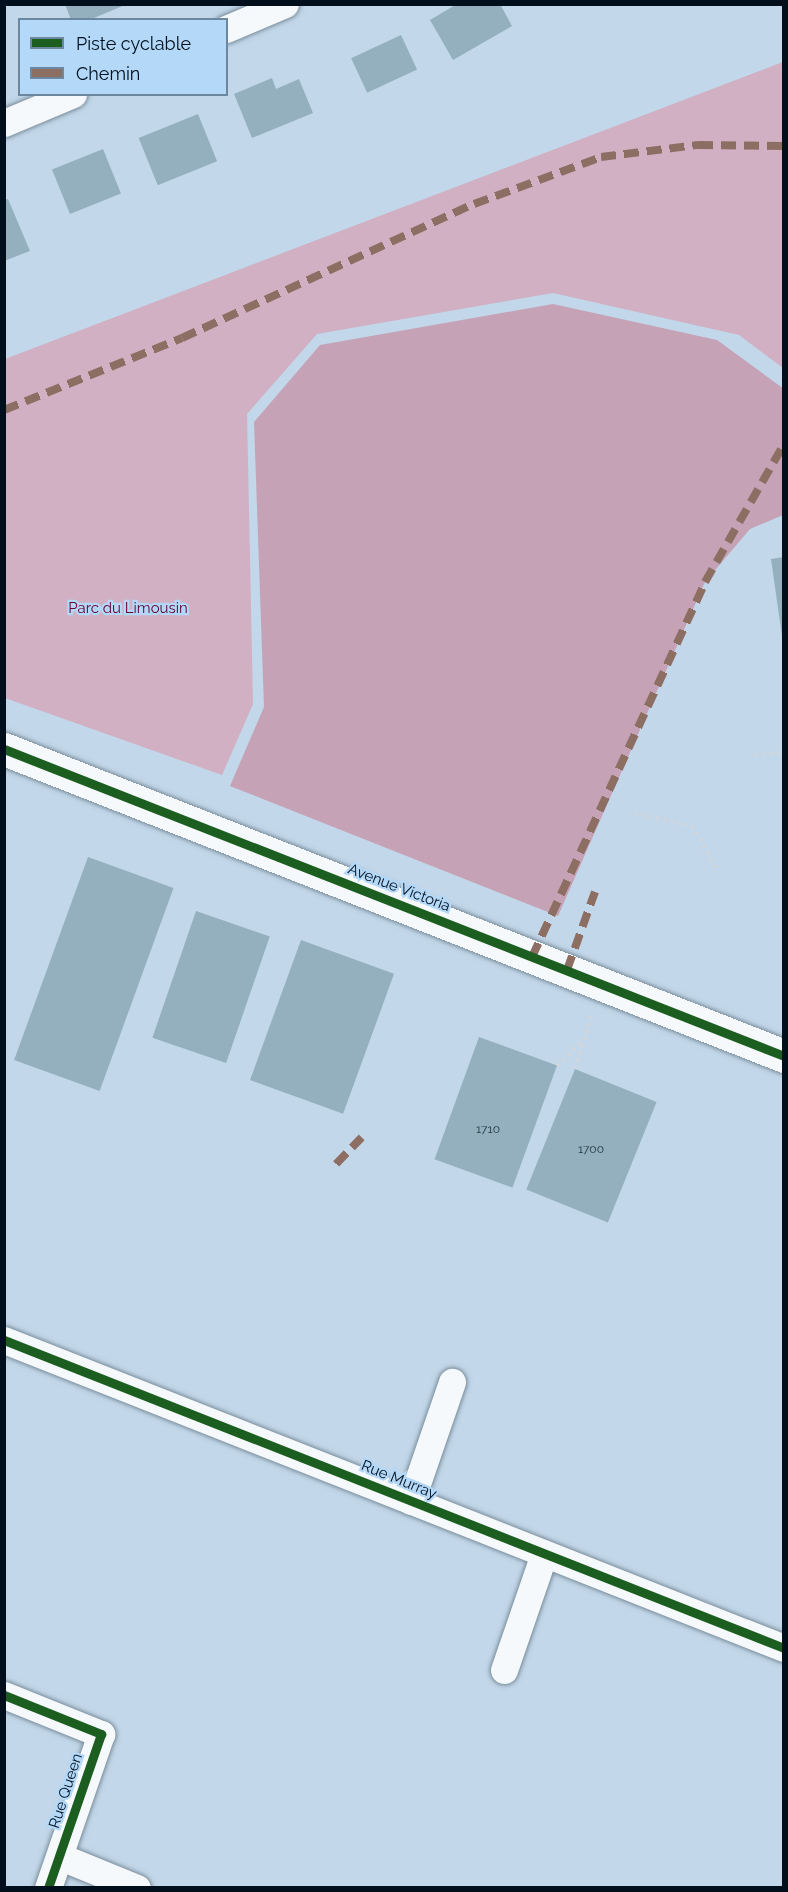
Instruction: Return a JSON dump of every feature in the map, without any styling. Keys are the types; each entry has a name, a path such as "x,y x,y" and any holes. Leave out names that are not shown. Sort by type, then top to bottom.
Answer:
{"street":[{"path":"228,28 285,4"},
{"path":"4,123 68,96"},
{"name":"Avenue Victoria","path":"4,749 783,1056"},
{"name":"Rue Murray","path":"4,1340 783,1648"},
{"name":"Rue Murray","path":"411,1501 452,1383"},
{"path":"504,1670 544,1554"},
{"name":"Rue Queen","path":"4,1695 101,1734 61,1857 48,1887"},
{"path":"61,1857 137,1887"}],"path":[{"path":"755,755 783,753"},
{"path":"634,813 692,826 718,872"},
{"path":"575,1069 581,1042 602,984"},
{"path":"557,1066 581,1042"}],"green space":[{"name":"Parc du Limousin","path":"783,62 783,368 739,335 553,293 317,334 247,414 253,704 222,775 5,698 5,359"}],"shaded area":[{"path":"553,304 717,340 784,389 783,515 750,529 705,582 558,916 230,786 264,707 254,422 320,345"}],"building":[{"path":"65,4 125,4 94,18 70,18"},
{"path":"457,4 500,4 512,26 453,60 430,20"},
{"path":"401,35 417,69 367,93 351,58"},
{"path":"272,78 276,89 299,79 313,113 252,138 234,94"},
{"path":"198,114 217,161 158,185 139,138"},
{"path":"103,149 121,194 70,214 52,170"},
{"path":"8,199 30,251 4,261 4,200"},
{"path":"784,557 784,636 782,636 771,559"},
{"path":"88,857 174,888 100,1091 14,1060"},
{"path":"196,911 270,936 226,1063 152,1038"},
{"path":"301,940 394,974 343,1114 250,1080"},
{"path":"479,1037 557,1065 513,1188 435,1159"},
{"path":"575,1069 657,1102 608,1222 526,1190"}],"marked path":[{"path":"4,410 182,338 474,204 601,157 698,145 784,146"},
{"path":"532,957 705,582 784,444"},
{"path":"567,970 595,892"},
{"path":"336,1164 362,1137"}],"cycle path":[{"path":"4,749 784,1056"},
{"path":"4,1340 784,1648"},
{"path":"4,1695 101,1734 48,1888"}]}
